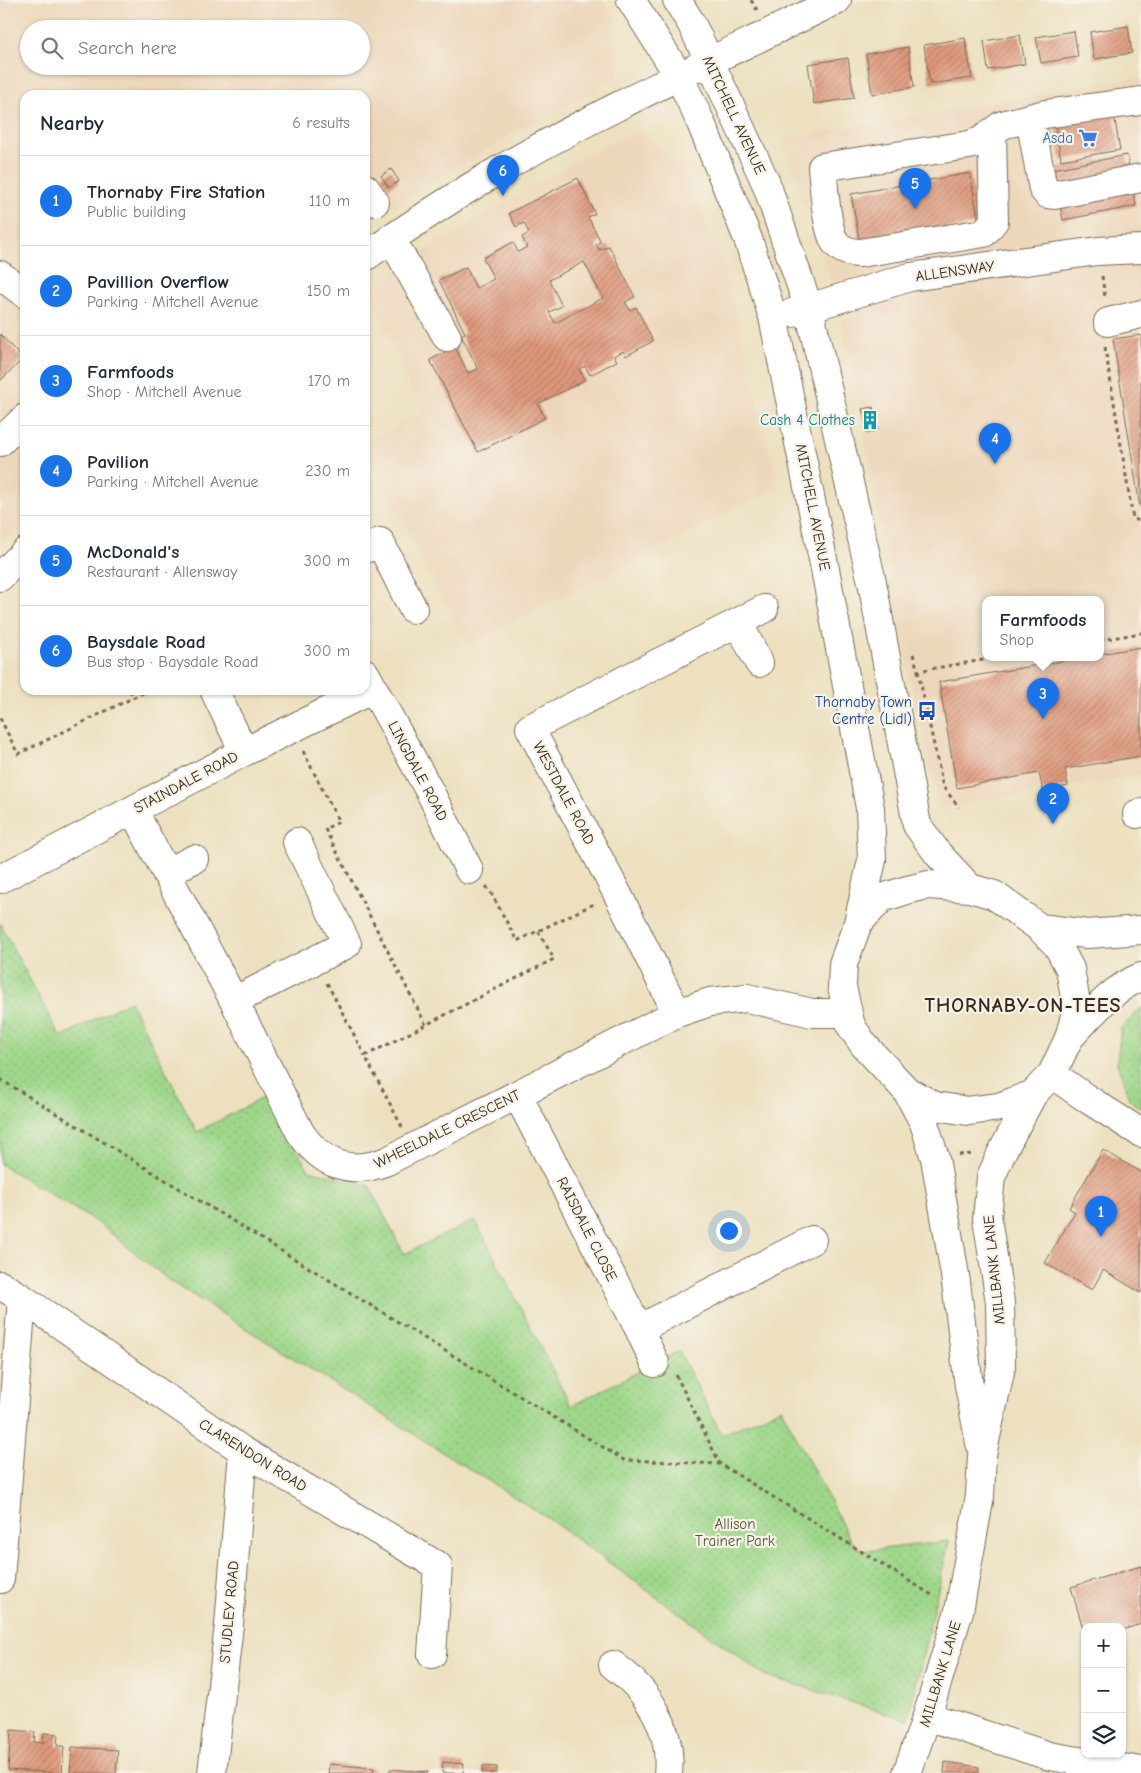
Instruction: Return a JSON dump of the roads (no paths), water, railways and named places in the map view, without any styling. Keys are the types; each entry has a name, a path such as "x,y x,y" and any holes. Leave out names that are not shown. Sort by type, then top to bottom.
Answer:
{"street":[{"name":"MITCHELL AVENUE","path":"631,0 679,76 701,123 748,239 773,318 783,360 870,808 872,860 858,923 843,964 842,987 852,1026 864,1045 907,1091 935,1106 968,1111 999,1107 1033,1094 1052,1074 1069,1038 1077,1009 1070,969 1058,946 1040,928 994,895 970,888 928,885 882,898 858,923"},
{"name":"MITCHELL AVENUE","path":"677,0 710,62 766,183 809,309 872,582 917,825 938,854 970,888"},
{"path":"370,253 391,238 498,171 578,127 837,0"},
{"path":"992,132 994,220 984,233 860,253 850,253 836,243 832,236 822,167 969,145 981,141 992,132 1002,125 1045,114 1141,101"},
{"path":"1030,118 1043,189 1047,194 1054,195 1141,178"},
{"path":"391,238 447,337"},
{"name":"ALLENSWAY","path":"773,318 809,309 910,277 1098,251 1141,249"},
{"path":"0,275 20,290"},
{"path":"1108,322 1141,314"},
{"path":"0,442 20,423"},
{"path":"370,547 380,542 414,609"},
{"path":"0,577 20,557"},
{"name":"WESTDALE ROAD","path":"677,1013 617,892 530,728 764,609"},
{"path":"738,622 759,663"},
{"name":"LINGDALE ROAD","path":"370,683 430,792 469,870"},
{"path":"216,695 244,752"},
{"name":"STAINDALE ROAD","path":"0,879 292,729 347,695"},
{"name":"WHEELDALE CRESCENT","path":"134,810 300,1132 313,1150 322,1158 335,1164 365,1168 376,1166 518,1096 677,1013 710,1002 747,998 812,1013 848,1013"},
{"path":"234,1001 347,944 297,842"},
{"path":"161,863 194,859"},
{"path":"1040,928 1087,934 1141,930"},
{"path":"1069,1038 1100,1005 1129,982 1141,977"},
{"path":"1052,1074 1141,1133"},
{"name":"MILLBANK LANE","path":"907,1091 924,1123 935,1158 955,1275 969,1386 982,1455"},
{"name":"MILLBANK LANE","path":"907,1773 928,1716 959,1611 980,1496 982,1455 1001,1367 1000,1302 987,1218 992,1178 1002,1152 1033,1094"},
{"name":"RAISDALE CLOSE","path":"518,1096 639,1329 654,1363"},
{"path":"639,1329 812,1240"},
{"path":"0,1579 11,1292"},
{"name":"CLARENDON ROAD","path":"11,1292 243,1451 438,1566 432,1654"},
{"name":"STUDLEY ROAD","path":"212,1773 229,1625 243,1451"},
{"path":"613,1664 627,1675 648,1697 664,1729 669,1761 668,1773"},
{"path":"928,1716 1047,1765 1141,1771"}],"place":[{"name":"Asda","path":"1088,138"},
{"name":"Baysdale Road","path":"503,196"},
{"name":"McDonald's","path":"915,209"},
{"name":"Cash 4 Clothes","path":"870,420"},
{"name":"Pavilion","path":"995,464"},
{"name":"Thornaby Town Centre (Lidl)","path":"927,711"},
{"name":"Farmfoods","path":"1043,719"},
{"name":"Pavillion Overflow","path":"1053,824"},
{"name":"Thornaby Fire Station","path":"1101,1237"}],"district":[{"name":"THORNABY-ON-TEES","path":"1023,1005"}],"park label":[{"name":"Allison Trainer Park","path":"735,1532"}]}
